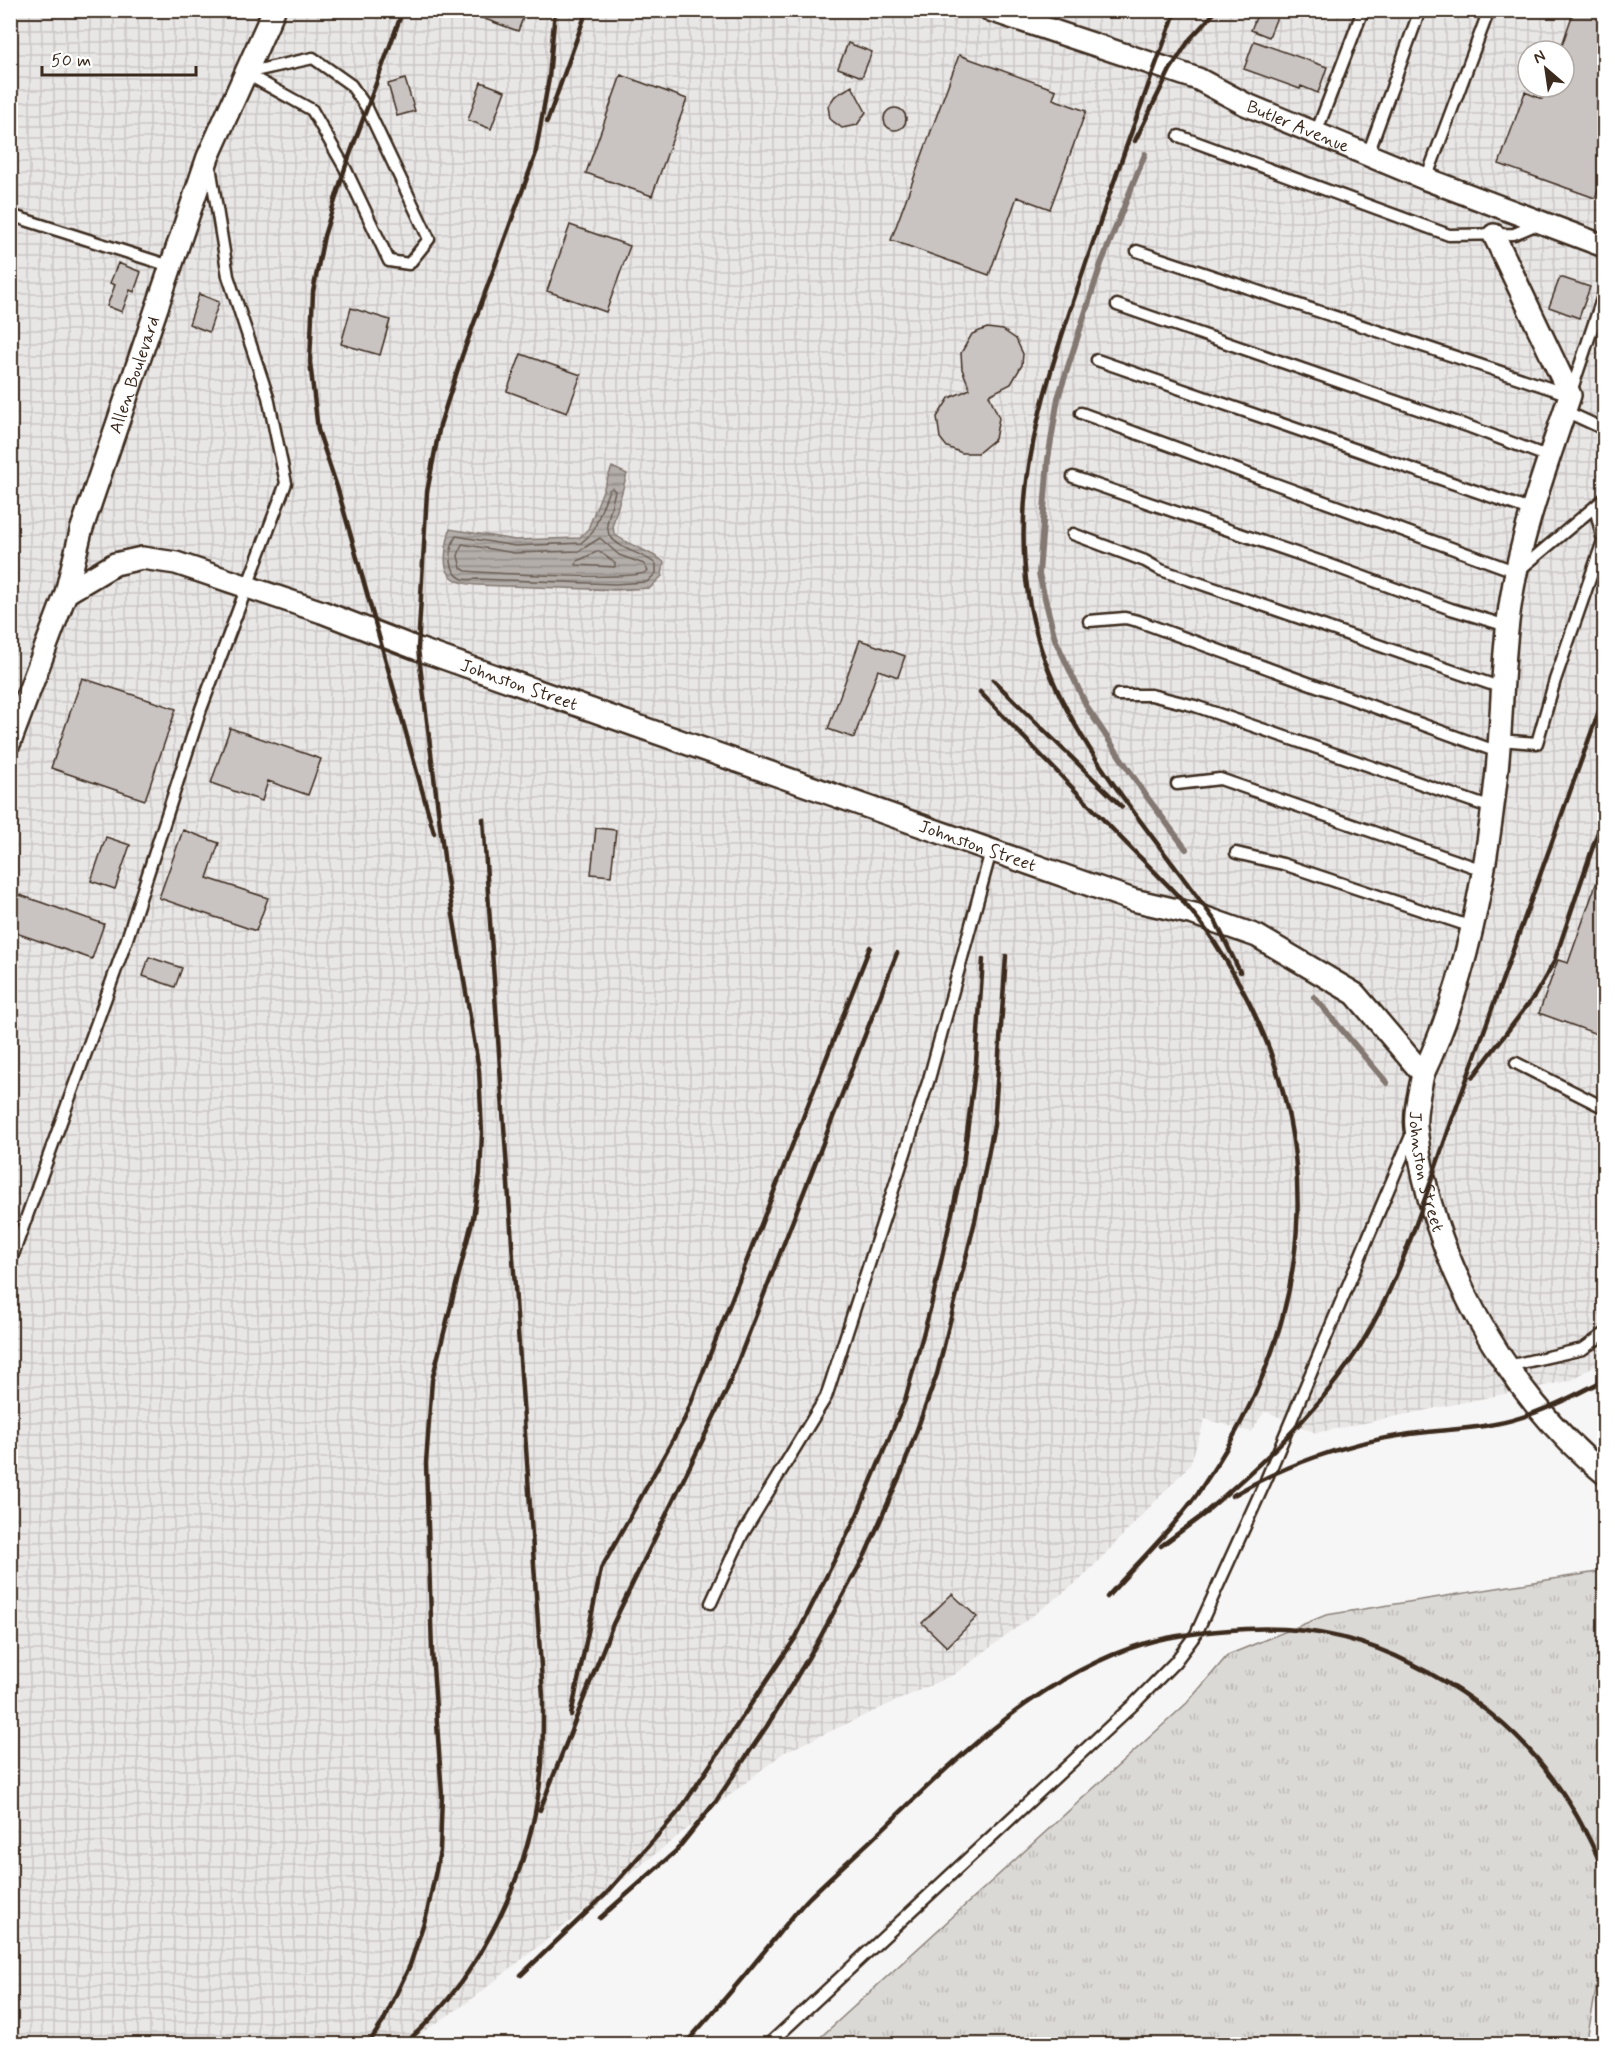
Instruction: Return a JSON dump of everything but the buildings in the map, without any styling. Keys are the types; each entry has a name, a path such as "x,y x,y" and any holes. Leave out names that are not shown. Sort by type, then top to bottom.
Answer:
{"street":[{"name":"Allen Boulevard","path":"10,742 66,593 81,531 208,157 274,10"},
{"name":"Butler Avenue","path":"990,10 1198,79 1245,104 1426,179 1605,246"},
{"path":"1422,1074 1439,1039 1472,927 1492,808 1507,626 1517,572 1533,511 1567,403 1494,235"},
{"name":"Johnston Street","path":"66,593 115,564 142,558 176,563 322,612 408,645 1133,900 1194,914 1257,936 1355,994 1422,1074 1415,1126 1427,1190 1440,1234 1461,1287 1508,1366 1541,1410 1605,1473"}],"lane":[{"path":"1316,133 1363,10"},
{"path":"1368,154 1420,10"},
{"path":"1426,179 1489,10"},
{"path":"313,58 351,86 367,108 429,239 409,264 389,261 345,168 312,110 245,73 313,58"},
{"path":"1179,136 1449,235 1514,234 1540,223"},
{"path":"10,1263 127,939 201,709 286,483 268,397 228,276 208,157"},
{"path":"10,215 170,266"},
{"path":"1137,250 1567,403 1605,429"},
{"path":"1567,403 1605,293"},
{"path":"1117,305 1470,427 1550,457"},
{"path":"1097,360 1533,511"},
{"path":"1081,413 1517,572 1605,499"},
{"path":"1073,477 1325,563 1451,609 1507,626"},
{"path":"1089,621 1125,618 1138,621 1498,746 1537,742 1555,680 1603,541 1596,507"},
{"path":"1073,534 1145,561 1161,570 1502,688"},
{"path":"1118,695 1151,695 1195,706 1492,808"},
{"path":"1177,784 1220,779 1483,870"},
{"path":"711,1603 742,1535 826,1397 926,1089 991,851"},
{"path":"1236,853 1283,864 1472,927"},
{"path":"1516,1063 1599,1105 1605,1103"},
{"path":"770,2044 1150,1688 1196,1634 1266,1479 1415,1126"},
{"path":"1508,1366 1583,1349 1605,1334"}],"shaded area":[{"path":"11,11 1604,11 1604,1359 1572,1380 1316,1433 1265,1411 1251,1432 1205,1419 1190,1465 1080,1580 955,1674 783,1753 468,2002 405,2044 11,2044"}],"green space":[{"path":"1604,1571 1604,1948 1586,2044 813,2044 1187,1703 1228,1655 1326,1615"}],"water":[{"path":"612,467 627,474 613,524 614,534 664,562 662,576 650,588 615,590 477,585 455,580 449,575 445,560 450,529 515,540 579,538 588,529"}],"waterway":[{"path":"1145,154 1101,264 1058,398 1048,459 1039,574 1055,639 1088,709 1147,797 1186,849"},
{"path":"1314,997 1387,1083"}],"railway":[{"path":"403,10 345,168 324,236 313,292 310,362 318,430 338,490 434,833"},
{"path":"368,2044 383,2022 410,1965 427,1913 440,1851 442,1795 432,1651 426,1463 432,1380 473,1218 480,1174 482,1133 479,1070 446,873 418,649 427,492 440,425 462,356 535,156 549,78 555,10"},
{"path":"547,122 587,10"},
{"path":"1176,10 1130,135 1055,356 1031,452 1025,500 1024,549 1029,599 1041,649 1066,709 1100,765 1177,870"},
{"path":"1135,141 1170,70 1190,39 1217,10"},
{"path":"993,680 1122,807"},
{"path":"980,692 1171,889 1215,943 1253,1011 1279,1079 1294,1148 1297,1216 1290,1285 1271,1353 1242,1421 1202,1487 1169,1530 1107,1597"},
{"path":"1201,1516 1264,1460 1322,1399 1355,1354 1387,1296 1412,1234 1604,697"},
{"path":"1473,1077 1535,995 1554,962 1604,814"},
{"path":"405,2044 449,1998 468,1972 499,1917 512,1888 532,1827 542,1764 543,1696 483,819"},
{"path":"1172,863 1216,922 1240,972"},
{"path":"571,1715 601,1569 685,1418 870,947"},
{"path":"540,1810 613,1624 726,1392 897,953"},
{"path":"600,1918 676,1851 716,1801 767,1726 817,1643 865,1555 902,1471 937,1374 975,1221 994,1125 1006,956"},
{"path":"521,1975 606,1894 680,1810 796,1637 857,1515 905,1400 931,1306 963,1164 976,1062 983,959"},
{"path":"1232,1496 1272,1475 1337,1450 1415,1433 1509,1421 1551,1406 1604,1380"},
{"path":"1161,1546 1207,1512"},
{"path":"685,2044 808,1899 977,1742 1040,1694 1074,1674 1109,1656 1170,1637 1246,1629 1289,1629 1331,1635 1392,1655 1446,1682 1504,1725 1528,1749 1570,1805 1604,1872"}]}
